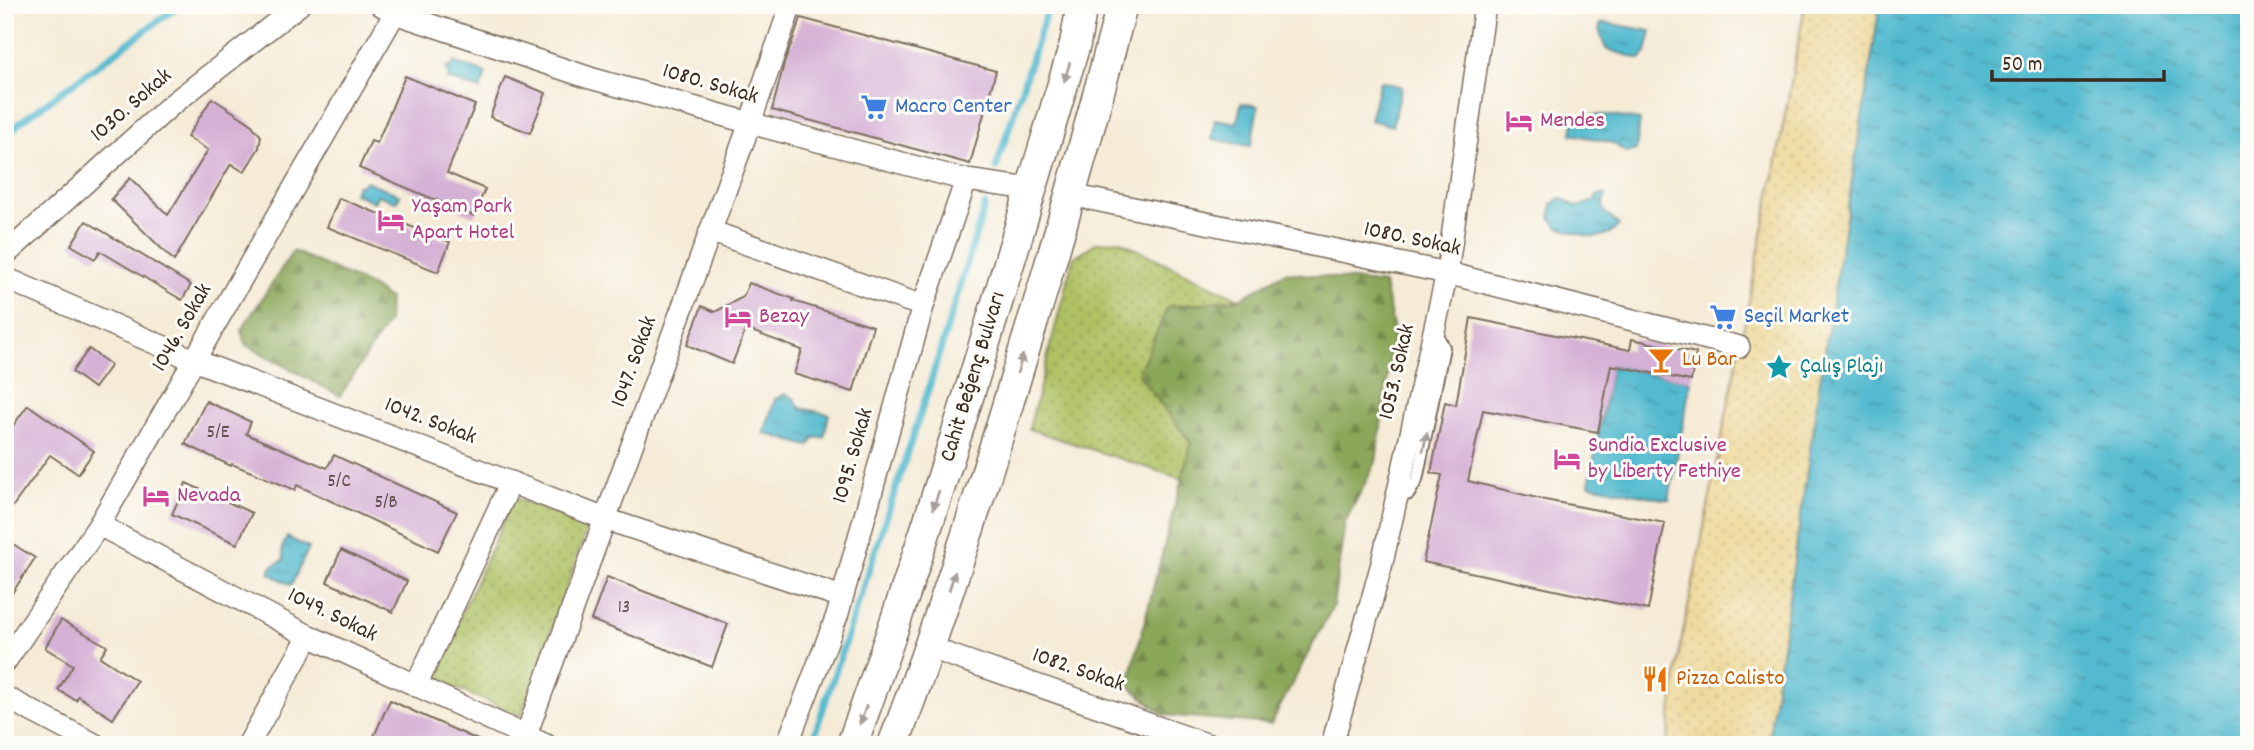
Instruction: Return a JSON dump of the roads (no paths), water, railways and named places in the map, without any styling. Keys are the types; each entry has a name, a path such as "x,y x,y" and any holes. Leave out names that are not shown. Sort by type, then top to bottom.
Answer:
{"main road":[{"name":"Cahit Beğenç Bulvarı","path":"852,745 893,634 987,339 1075,44 1082,5"},
{"name":"Cahit Beğenç Bulvarı","path":"893,745 931,646 999,435 1071,195 1122,5"}],"street":[{"name":"1030. Sokak","path":"5,255 170,106 299,5"},
{"name":"1047. Sokak","path":"526,735 791,5"},
{"name":"1053. Sokak","path":"1332,745 1382,563 1447,273 1485,5"},
{"name":"1080. Sokak","path":"388,9 590,78 750,123 966,180 1031,189"},
{"name":"1046. Sokak","path":"5,662 100,525 388,9"},
{"name":"1095. Sokak","path":"787,745 838,613 923,306 966,180"},
{"name":"1080. Sokak","path":"1071,195 1447,273 1740,347"},
{"path":"710,231 923,306"},
{"name":"1042. Sokak","path":"5,278 194,360 605,519 842,597"},
{"path":"416,686 511,482"},
{"name":"1049. Sokak","path":"100,525 309,636 546,745"},
{"path":"248,745 309,636"},
{"name":"1082. Sokak","path":"931,646 947,654 1209,745"},
{"path":"5,697 96,745"}],"water":[{"path":"1880,5 2249,5 2249,745 1768,745 1819,387"},
{"path":"1601,24 1651,31 1646,53 1640,59 1606,49 1599,30"},
{"path":"454,62 486,73 480,90 448,79 446,68"},
{"path":"1380,81 1402,87 1392,126 1370,120"},
{"path":"1241,103 1258,106 1251,146 1212,139 1215,119 1237,123"},
{"path":"1575,115 1605,115 1640,120 1636,150 1627,153 1613,143 1572,134"},
{"path":"366,181 400,195 396,202 378,195 374,202 354,193 357,185"},
{"path":"1598,195 1606,195 1603,210 1619,225 1613,231 1606,235 1590,236 1557,227 1551,217 1552,204 1561,198 1578,207 1594,201"},
{"path":"1611,365 1691,381 1669,500 1589,485"},
{"path":"785,394 794,398 800,408 829,414 824,437 814,438 809,446 764,433 775,399"},
{"path":"287,537 309,548 291,585 269,573 272,566 284,560 282,548"}],"waterway":[{"path":"5,139 19,123 180,5"},
{"path":"996,168 1049,5"},
{"path":"811,745 925,400 985,205"}],"place":[{"name":"Macro Center","path":"874,107"},
{"name":"Mendes","path":"1519,121"},
{"name":"Yaşam Park Apart Hotel","path":"391,220"},
{"name":"Bezay","path":"738,317"},
{"name":"Seçil Market","path":"1723,317"},
{"name":"Lu Bar","path":"1661,360"},
{"name":"Çalış Plajı","path":"1779,367"},
{"name":"Sundia Exclusive by Liberty Fethiye","path":"1567,459"},
{"name":"Nevada","path":"156,496"},
{"name":"Pizza Calisto","path":"1655,679"}]}
